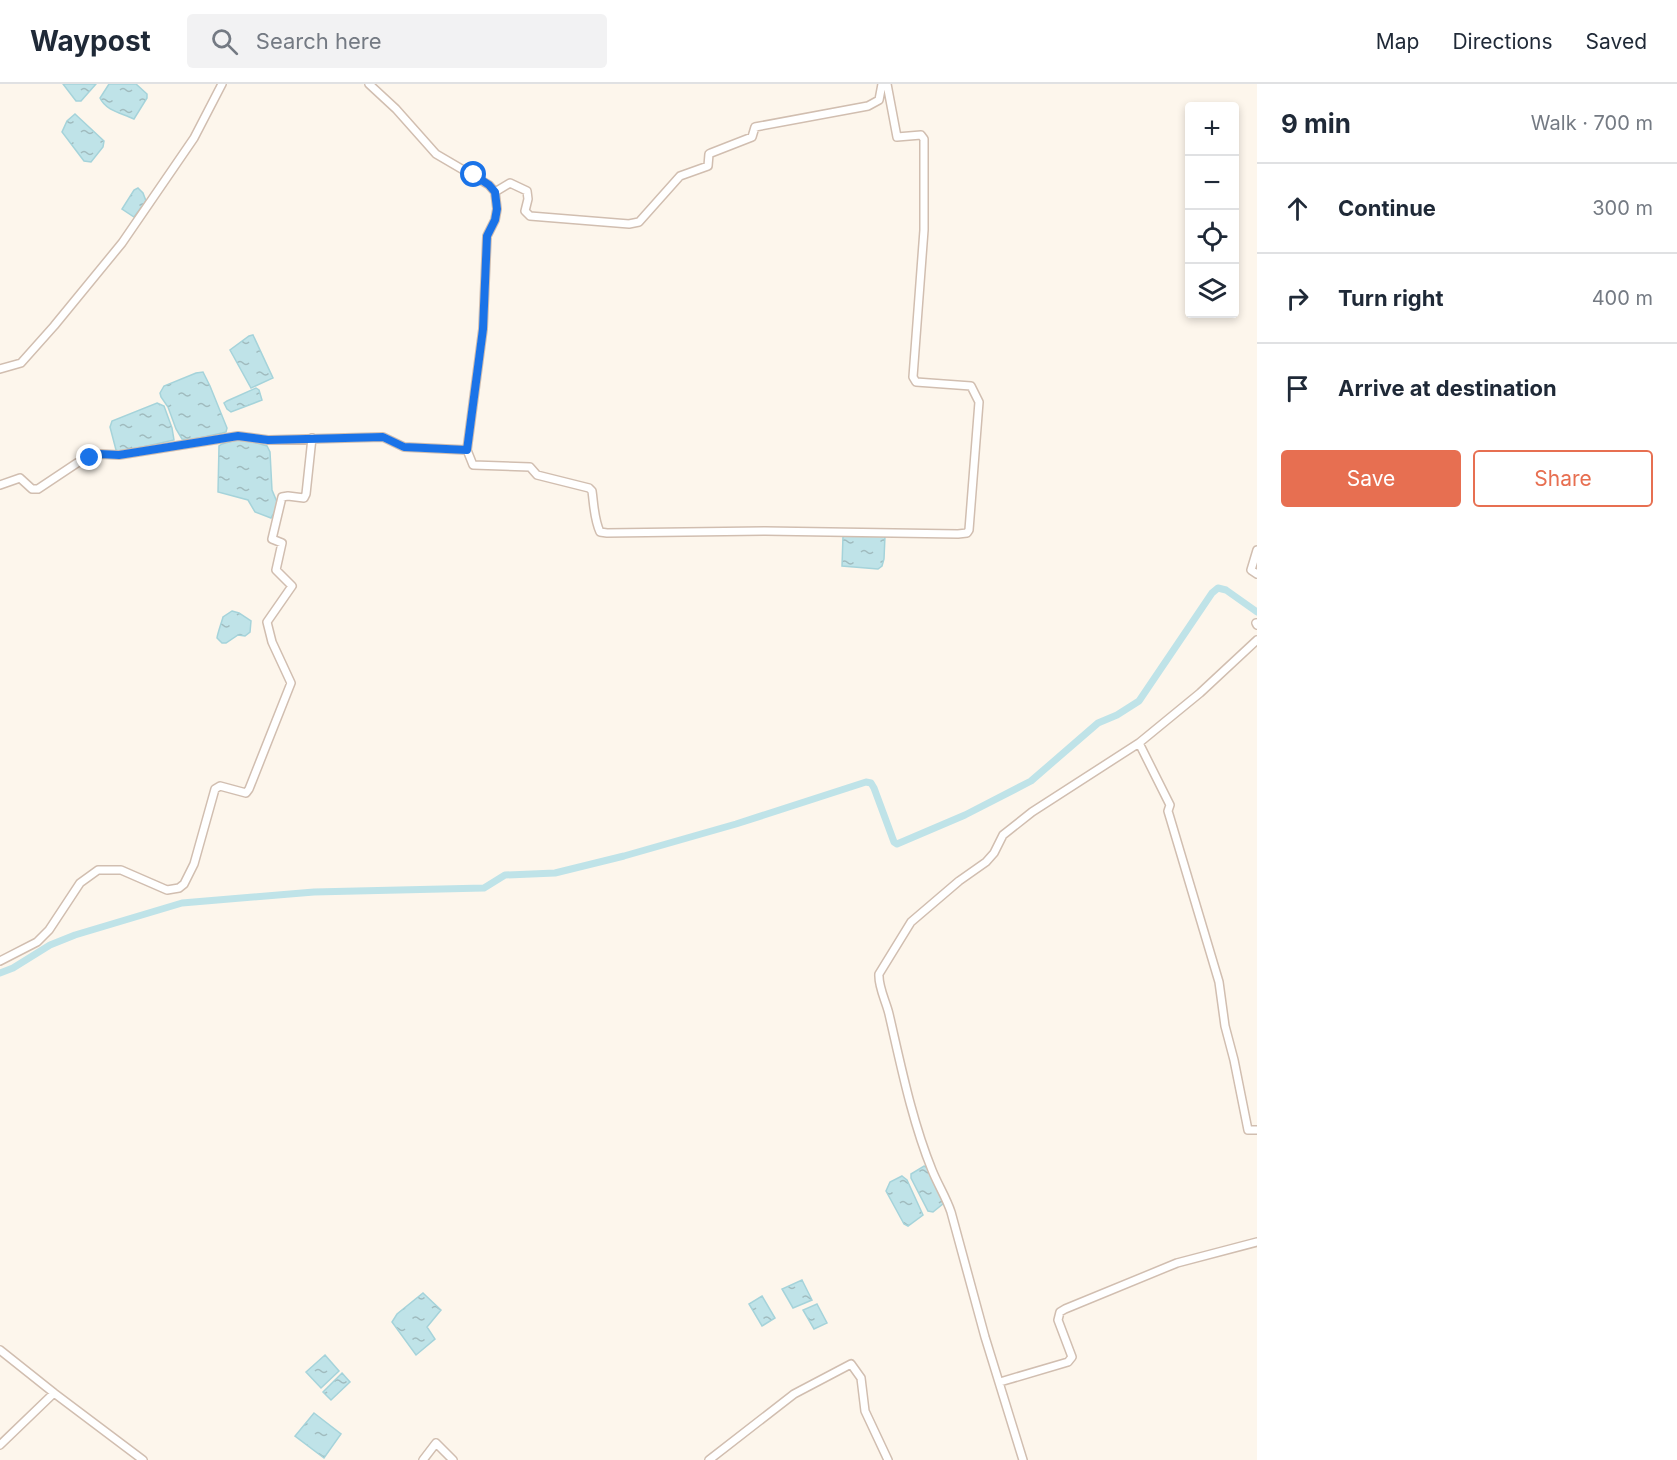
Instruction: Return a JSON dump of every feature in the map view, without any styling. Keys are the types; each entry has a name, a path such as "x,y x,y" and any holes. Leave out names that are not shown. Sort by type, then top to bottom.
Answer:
{"street":[{"path":"0,369 21,363 122,243 194,138 222,84"},
{"path":"495,192 510,183 526,191 528,199 525,211 530,216 629,224 639,222 680,176 708,166 709,154 752,138 755,127 868,106 879,100 882,84"},
{"path":"372,85 436,154 489,185 495,192 497,209 495,220 487,236 483,329 467,450 473,465 530,467 537,476 590,488 600,532 967,533 979,402 971,386 916,382 913,377 924,230 924,139 921,135 897,137 887,84"},
{"path":"0,485 20,478 32,489 38,489 77,463 100,454 119,455 238,436 268,440 383,437 404,447 467,450"},
{"path":"0,961 37,942 50,930 80,883 98,870 121,870 167,890 179,888 184,884 194,864 215,789 220,786 246,792 249,789 291,683 272,642 267,622 292,586 276,570 282,543 272,539 282,497 304,498 306,494 312,438"},
{"path":"1257,550 1251,570 1257,574"},
{"path":"1023,1460 985,1337 951,1212 923,1144 898,1057 879,974 911,922 959,881 986,862 994,853 1003,835 1032,812 1140,743 1200,693 1257,640"},
{"path":"1140,743 1170,805 1168,812 1219,982 1248,1130 1257,1130"},
{"path":"1000,1382 1068,1362 1072,1357 1058,1320 1060,1312 1065,1309 1177,1263 1257,1242"},
{"path":"0,1350 143,1460"},
{"path":"709,1460 794,1394 851,1364 861,1378 865,1411 888,1460"},
{"path":"0,1445 54,1393"},
{"path":"423,1460 436,1443 453,1460"}],"water":[{"path":"63,84 96,84 81,101 76,101"},
{"path":"109,84 136,84 147,94 147,98 134,119 110,109 100,98"},
{"path":"75,114 104,141 103,147 91,162 84,161 62,132 67,121"},
{"path":"138,188 146,201 134,217 122,209 134,190"},
{"path":"253,335 273,378 251,388 230,350"},
{"path":"203,372 227,428 226,432 190,440 182,439 160,393 164,386"},
{"path":"256,388 262,400 231,412 227,409 224,403"},
{"path":"157,403 164,406 174,440 120,452 116,450 110,427 112,421"},
{"path":"236,440 267,446 270,452 272,490 277,502 277,508 271,518 255,512 248,500 218,492 219,446"},
{"path":"843,536 885,536 882,566 878,569 842,566"},
{"path":"232,611 251,621 250,632 245,636 238,635 222,643 217,638 223,617"},
{"path":"924,1166 928,1168 944,1203 933,1212 928,1211 911,1178 911,1174"},
{"path":"902,1176 907,1180 923,1215 908,1226 904,1224 886,1191 890,1182"},
{"path":"802,1280 812,1300 793,1308 782,1289"},
{"path":"423,1293 441,1310 427,1327 435,1339 416,1355 392,1322 397,1314"},
{"path":"762,1296 775,1318 762,1326 749,1304"},
{"path":"817,1304 827,1323 814,1329 803,1310"},
{"path":"325,1355 339,1371 321,1388 306,1372"},
{"path":"342,1373 350,1382 331,1400 323,1392"},
{"path":"314,1413 341,1434 324,1458 295,1436"}],"waterway":[{"path":"0,973 13,968 50,945 75,935 182,903 314,892 484,888 505,875 555,873 624,856 736,824 866,782 871,783 874,788 894,842 897,844 965,815 1031,781 1098,723 1117,715 1139,701 1212,593 1218,588 1226,590 1257,612"}],"route":[{"path":"90,458 100,454 119,455 238,436 268,440 383,437 404,447 467,450 483,329 487,236 495,220 497,209 495,192 474,175"}]}
